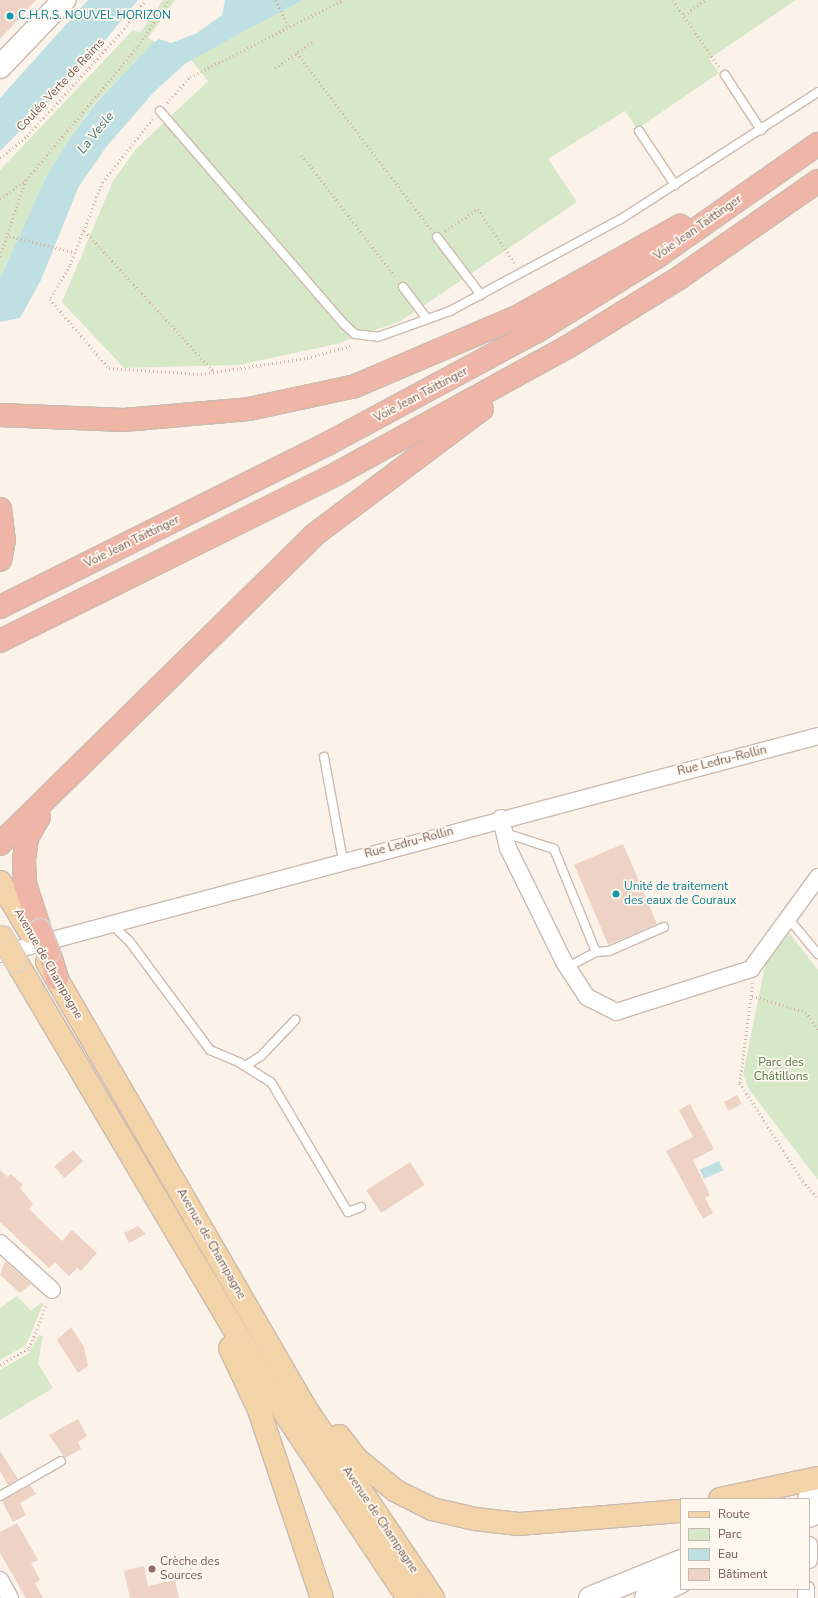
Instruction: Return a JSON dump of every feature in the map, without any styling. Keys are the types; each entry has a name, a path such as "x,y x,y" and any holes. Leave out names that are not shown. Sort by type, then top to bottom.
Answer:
{"highway":[{"name":"Voie Jean Taittinger","path":"0,607 454,378 658,256 818,144"},
{"path":"0,415 132,420 249,410 355,386 517,317 781,171"},
{"path":"0,641 338,473 570,346 680,278 818,181"},
{"path":"0,844 51,797 314,535 570,346"},
{"path":"0,509 4,540 0,560"},
{"path":"51,797 27,838 24,859 25,884 35,931 57,979"}],"main road":[{"name":"Avenue de Champagne","path":"0,882 35,931"},
{"name":"Avenue de Champagne","path":"4,946 102,1107 276,1400 408,1598"},
{"name":"Avenue de Champagne","path":"57,979 306,1409 433,1598"},
{"path":"102,1107 117,1147 215,1318 249,1386 322,1598"},
{"path":"245,1302 358,1460 396,1491 432,1509 476,1519 519,1524 679,1513"},
{"path":"725,1498 818,1478"},
{"path":"306,1553 312,1598"}],"street":[{"path":"0,67 64,0"},
{"name":"Rue Ledru-Rollin","path":"4,946 111,924 343,861 503,826 818,736"},
{"path":"503,826 508,848 568,967 587,997 616,1012 751,969 817,880"},
{"path":"0,1243 52,1290"},
{"path":"590,1598 680,1561"},
{"path":"660,1596 680,1577"},
{"path":"0,1580 10,1598"},
{"path":"660,1596 680,1583"},
{"path":"660,1596 680,1590"}],"lane":[{"path":"725,75 761,130"},
{"path":"160,111 343,323 355,334 378,337 427,319 481,295 522,274 676,185 818,92"},
{"path":"639,131 676,185"},
{"path":"437,237 481,295"},
{"path":"403,288 427,319"},
{"path":"324,756 343,861"},
{"path":"503,826 554,849 596,952"},
{"path":"788,918 818,954"},
{"path":"111,924 130,942 210,1050 245,1066 271,1082 348,1212 361,1207"},
{"path":"568,967 596,952 609,951 664,927"},
{"path":"245,1066 261,1056 294,1020"},
{"path":"0,1496 61,1461"}],"path":[{"name":"Coulée Verte de Reims","path":"0,158 27,136 124,29 145,0"},
{"path":"0,199 26,180 138,46 169,0"},
{"path":"276,0 282,16 288,26"},
{"path":"343,0 288,26 190,77 160,111 103,182 85,232 74,252 70,266 50,299 108,368 214,372 307,358 378,337"},
{"path":"673,0 725,75"},
{"path":"684,15 705,0"},
{"path":"275,68 297,54 313,41"},
{"path":"297,54 437,237 478,210 522,274"},
{"path":"302,156 403,288"},
{"path":"0,257 9,236 26,180"},
{"path":"85,232 214,372"},
{"path":"9,236 31,239 74,252"},
{"path":"751,969 754,979 740,1084 803,1181 818,1198"},
{"path":"752,996 806,1012 818,1029"},
{"path":"0,1365 29,1348 52,1290"}],"green space":[{"path":"163,0 175,0 148,38 155,42 94,104 70,138 47,175 0,278 0,170 133,30 140,33"},
{"path":"303,0 796,0 709,59 719,73 637,129 625,111 548,159 577,202 401,321 337,344 239,365 124,368 62,302 113,181 136,149 208,81 191,60"},
{"name":"Parc des Châtillons","path":"788,931 818,970 818,1180 748,1088 743,1074 766,961"},
{"path":"17,1296 31,1311 42,1302 43,1305 26,1345 0,1360 0,1308"},
{"path":"39,1335 43,1336 38,1363 53,1388 0,1420 0,1370 29,1353"}],"water":[{"path":"88,0 138,0 81,70 0,151 0,98"},
{"name":"La Vesle","path":"225,0 303,0 186,63 154,92 107,146 79,186 41,280 20,318 0,322 0,278 47,175 70,138 95,104 153,43 159,39 171,43 197,33 222,15"},
{"path":"719,1161 723,1170 704,1179 700,1170"}],"building":[{"name":"C.H.R.S. NOUVEL HORIZON","path":"0,0 36,0 0,39"},
{"name":"Unité de traitement des eaux de Couraux","path":"623,844 657,924 608,945 574,865"},
{"path":"737,1095 742,1104 729,1111 724,1102"},
{"path":"690,1104 714,1149 693,1160 710,1195 705,1198 713,1213 703,1219 666,1151 693,1137 679,1110"},
{"path":"73,1150 83,1161 64,1178 54,1167"},
{"path":"410,1162 425,1185 381,1213 366,1190"},
{"path":"0,1170 7,1177 11,1174 23,1185 20,1188 33,1204 29,1209 62,1241 72,1230 97,1253 81,1271 77,1268 69,1276 55,1262 49,1268 0,1222"},
{"path":"138,1226 146,1234 129,1243 124,1233"},
{"path":"5,1261 31,1284 20,1293 0,1275"},
{"path":"71,1327 84,1347 88,1366 78,1373 57,1340"},
{"path":"78,1419 87,1436 78,1442 81,1449 65,1458 49,1435"},
{"path":"0,1451 18,1479 8,1485 0,1471"},
{"path":"30,1485 36,1494 20,1503 26,1515 13,1522 2,1501"},
{"path":"17,1523 38,1560 31,1563 40,1580 35,1583 43,1598 26,1598 0,1553 0,1532"},
{"path":"144,1566 148,1586 175,1580 179,1598 130,1598 124,1571"}],"place":[{"name":"C.H.R.S. NOUVEL HORIZON","path":"10,16"},
{"name":"Unité de traitement des eaux de Couraux","path":"616,894"},
{"name":"Crèche des Sources","path":"152,1569"}]}
